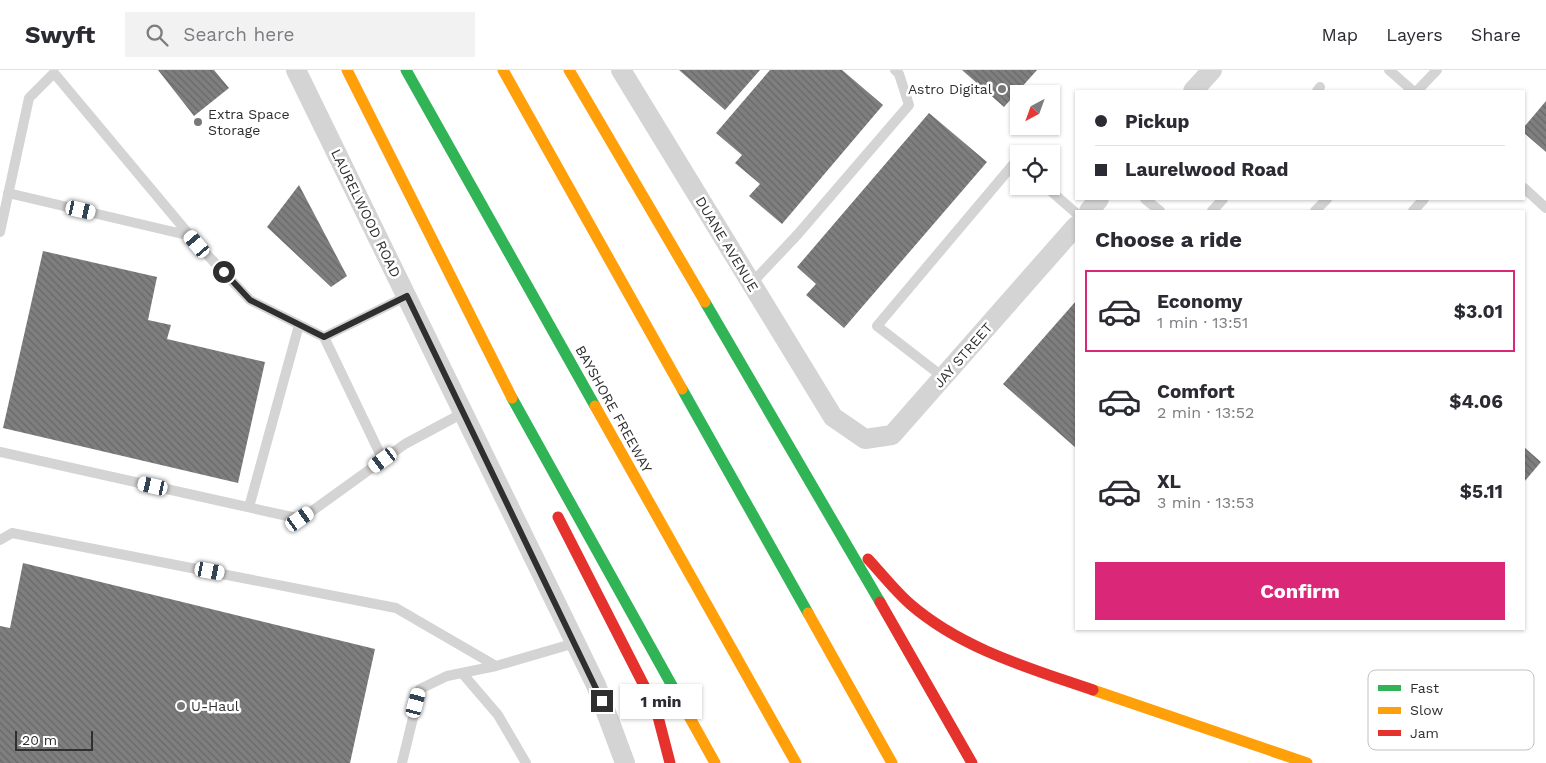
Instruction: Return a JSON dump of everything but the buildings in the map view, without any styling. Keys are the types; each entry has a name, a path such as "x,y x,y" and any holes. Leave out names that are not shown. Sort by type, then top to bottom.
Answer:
{"highway":[{"path":"347,70 502,380 715,763"},
{"name":"BAYSHORE FREEWAY","path":"406,70 796,763"},
{"path":"503,70 892,763"},
{"path":"569,70 809,478 972,763"},
{"path":"502,380 516,427"},
{"path":"809,478 867,558 910,604 954,635 1000,658 1307,763"},
{"path":"553,507 656,709 670,763"}],"street":[{"name":"LAURELWOOD ROAD","path":"296,70 596,685 625,763"},
{"name":"DUANE AVENUE","path":"621,70 833,418"},
{"path":"1194,90 1212,70"},
{"path":"1090,210 1098,200"},
{"name":"JAY STREET","path":"833,418 865,439 892,435 1075,227"}],"lane":[{"path":"751,284 798,234 909,105 899,74 895,70"},
{"path":"1389,70 1412,90"},
{"path":"1419,90 1437,70"},
{"path":"0,232 29,98 54,73 191,236 250,300 324,337 383,460"},
{"path":"943,377 878,326 1010,168"},
{"path":"1525,189 1546,208"},
{"path":"8,193 191,236"},
{"path":"1055,195 1075,213"},
{"path":"1146,200 1159,210"},
{"path":"1213,210 1222,200"},
{"path":"1316,210 1326,200"},
{"path":"1414,210 1423,200"},
{"path":"324,337 407,296"},
{"path":"249,508 299,325"},
{"path":"0,452 300,519 405,444 463,413"},
{"path":"0,540 12,533 396,608 496,666"},
{"path":"402,763 420,689 447,676 496,666 575,643"},
{"path":"462,673 498,715 526,763"}],"traffic: fast":[{"path":"406,70 595,406"},
{"path":"705,302 880,602"},
{"path":"682,389 808,613"},
{"path":"512,398 680,700"}],"traffic: slow":[{"path":"347,70 512,398"},
{"path":"503,70 682,389"},
{"path":"569,70 705,302"},
{"path":"595,406 796,763"},
{"path":"808,613 892,763"},
{"path":"1093,690 1307,763"},
{"path":"680,700 715,763"}],"traffic: jam":[{"path":"558,517 656,709 670,763"},
{"path":"868,559 910,604 930,620 952,633 997,656 1093,690"},
{"path":"880,602 972,763"}],"place":[{"name":"Astro Digital","path":"1002,89"},
{"name":"Extra Space Storage","path":"198,122"},
{"name":"U-Haul","path":"181,706"}],"route":[{"path":"224,272 250,300 324,337 407,296 596,685 602,701"}]}
